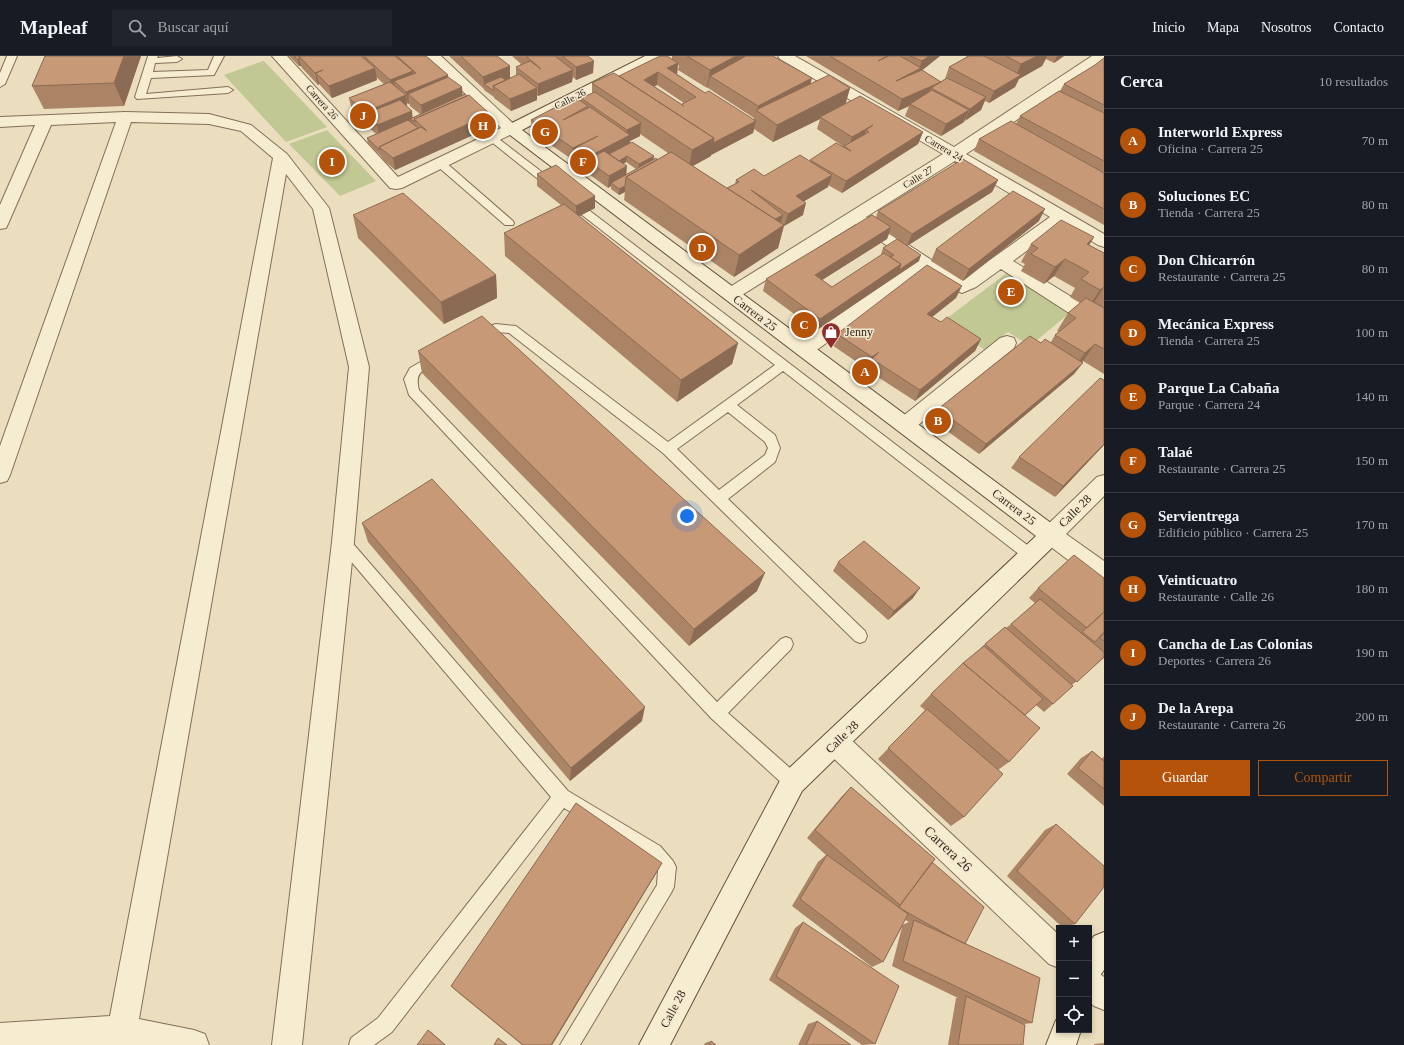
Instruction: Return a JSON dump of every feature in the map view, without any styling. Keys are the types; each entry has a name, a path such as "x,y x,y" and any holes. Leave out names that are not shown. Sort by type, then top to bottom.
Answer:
{"street":[{"name":"Carrera 26","path":"280,56 396,184"},
{"name":"Carrera 25","path":"433,56 511,129 1104,574"},
{"name":"Calle 26","path":"396,184 511,129 656,56"},
{"name":"Carrera 24","path":"784,56 826,87 955,154 1104,241"},
{"name":"Calle 27","path":"731,294 955,154 1102,56"},
{"path":"0,476 125,117"},
{"path":"0,122 125,117 209,119 246,128 281,156 321,208 359,367 343,542 287,1045"},
{"path":"0,224 45,120"},
{"path":"122,1030 281,156"},
{"path":"855,217 962,287 970,283 1062,217"},
{"path":"1001,261 1104,326"},
{"path":"804,349 926,264"},
{"path":"905,425 1007,343"},
{"name":"Calle 28","path":"654,1045 794,782 1104,483"},
{"name":"Carrera 26","path":"836,743 1056,951"},
{"path":"1092,963 1104,946"},
{"path":"1092,985 1104,996"},
{"path":"0,1038 122,1030 194,1045"},
{"path":"1061,1045 1065,1033"}],"lane":[{"path":"0,84 12,56"},
{"path":"147,75 211,73 219,56"},
{"path":"177,59 152,58 140,97 228,90"},
{"path":"492,138 547,181"},
{"path":"440,163 509,223"},
{"path":"586,213 1030,555"},
{"path":"463,341 476,333 496,328 512,329 668,449 860,636"},
{"path":"445,352 414,371 410,379 413,392 718,713 794,782"},
{"path":"668,449 783,365"},
{"path":"719,498 770,458 774,448 770,439 728,405"},
{"path":"343,542 562,797 654,852 667,867 665,887 569,1045"},
{"path":"718,713 786,644"},
{"path":"358,1045 385,1025 562,797"}],"green space":[{"path":"263,61 327,127 286,142 224,75"},
{"path":"327,130 376,181 340,196 289,144"},
{"path":"1008,272 1072,311 1030,346 1008,332 985,350 942,322"}],"building":[{"path":"45,56 124,56 114,83 32,86"},
{"path":"294,56 299,56 299,59 298,60"},
{"path":"299,56 361,56 375,68 329,86 316,73 323,70 315,73"},
{"path":"364,56 395,56 413,71 390,80"},
{"path":"397,56 426,56 448,75 406,92 394,81 416,73"},
{"path":"461,56 497,56 510,66 483,77"},
{"path":"526,56 555,56 573,70 538,84 516,67 530,61 541,69"},
{"path":"562,56 588,56 594,61 576,67"},
{"path":"660,56 667,56 678,63 667,68 705,93 709,91 756,121 713,143 714,138 619,76","holes":["658,72 696,97 682,104 684,106 644,80"]},
{"path":"687,56 736,56 710,70"},
{"path":"746,56 773,56 812,78 758,106 710,76"},
{"path":"830,56 887,56 878,61 889,56 900,56 921,68 896,81 922,70 941,82 902,99"},
{"path":"910,56 929,56 922,61"},
{"path":"969,56 984,56 1021,75 994,91 949,67"},
{"path":"1006,56 1037,56 1021,64"},
{"path":"1104,58 1104,105 1064,84 1095,65"},
{"path":"614,73 714,138 692,150 592,83"},
{"path":"519,74 537,88 510,99 493,86"},
{"path":"829,75 850,88 777,125 756,110"},
{"path":"448,77 462,87 421,105 408,94"},
{"path":"501,77 506,80 493,86 494,91 484,84"},
{"path":"947,78 986,97 970,109 931,88"},
{"path":"390,82 406,95 365,112 349,98"},
{"path":"932,90 969,110 946,124 910,104"},
{"path":"1059,91 1104,113 1104,161 1020,116"},
{"path":"595,92 641,123 627,130 581,98"},
{"path":"465,94 467,96 414,119 415,122 410,119"},
{"path":"469,95 490,114 393,158 379,147 421,127 427,131 414,119"},
{"path":"860,96 923,132 846,181 810,160 836,143 851,151 844,146 869,132 866,130 873,125 852,137 820,117"},
{"path":"575,97 588,106 563,120 590,107 630,135 588,157 575,148 598,136 573,148 531,120"},
{"path":"400,100 412,111 377,125 365,114"},
{"path":"408,120 418,128 379,147 380,150 367,138"},
{"path":"1011,121 1104,173 1104,209 979,139"},
{"path":"632,142 654,156 639,164 627,156 619,161 609,154"},
{"path":"604,151 627,166 609,176 587,160"},
{"path":"671,152 784,225 739,255 626,177"},
{"path":"800,155 832,175 796,196 806,203 788,214 751,190 783,215 775,219 727,188 739,182 736,180 754,169 764,176"},
{"path":"656,158 657,160 626,177 625,186 619,189 611,183"},
{"path":"963,159 998,180 912,234 878,211"},
{"path":"556,165 595,196 576,206 537,174"},
{"path":"1013,191 1045,209 969,269 936,249"},
{"path":"403,193 496,275 441,302 353,215"},
{"path":"564,204 738,343 681,380 504,233"},
{"path":"872,215 891,227 815,275 832,287 884,253 901,264 820,319 766,279"},
{"path":"1061,220 1094,237 1087,244 1104,253 1104,287 1100,290 1081,279 1089,272 1065,259 1055,267 1031,254 1038,248 1031,244"},
{"path":"897,239 921,255 899,270 901,264 890,257 894,255 883,248"},
{"path":"927,265 962,286 927,314 941,322 947,317 981,339 920,390 872,359 879,352 872,357 837,334"},
{"path":"1086,298 1104,308 1104,349 1095,344 1085,353 1055,335 1076,318 1068,313"},
{"path":"482,316 765,573 694,629 418,351"},
{"path":"1030,336 1041,343 1045,339 1083,363 986,444 938,409"},
{"path":"1100,378 1104,380 1104,444 1063,486 1019,457"},
{"path":"432,479 645,707 571,768 362,523"},
{"path":"864,541 920,588 894,611 838,562"},
{"path":"1074,555 1104,578 1104,612 1087,628 1038,588"},
{"path":"1040,599 1104,652 1104,657 1077,682 1011,624"},
{"path":"1104,612 1104,632 1095,642 1082,632"},
{"path":"1005,627 1073,686 1053,704 985,644"},
{"path":"1104,633 1104,641 1100,638"},
{"path":"984,646 1043,699 1025,715 963,663"},
{"path":"963,663 1040,728 1009,762 931,694"},
{"path":"927,709 1003,774 964,817 888,748"},
{"path":"1092,751 1104,761 1104,789 1078,768"},
{"path":"851,787 935,859 900,905 815,830"},
{"path":"576,803 662,863 551,1045 523,1045 451,986"},
{"path":"1056,824 1104,866 1104,887 1075,924 1017,871"},
{"path":"827,855 908,914 883,962 800,899"},
{"path":"932,862 984,907 965,944 899,907"},
{"path":"914,920 1040,978 1032,1023 903,961"},
{"path":"803,922 899,986 875,1044 776,976"},
{"path":"966,996 1025,1025 1023,1045 958,1045"},
{"path":"817,1021 851,1045 806,1045"},
{"path":"428,1030 445,1045 417,1045"},
{"path":"498,1038 507,1045 494,1045"},
{"path":"711,1041 716,1045 709,1045"}],"place":[{"name":"De la Arepa","path":"363,116"},
{"name":"Veinticuatro","path":"483,126"},
{"name":"Servientrega","path":"545,132"},
{"name":"Cancha de Las Colonias","path":"332,162"},
{"name":"Talaé","path":"583,162"},
{"name":"Mecánica Express","path":"702,248"},
{"name":"Parque La Cabaña","path":"1011,292"},
{"name":"Don Chicarrón","path":"804,325"},
{"name":"Jenny","path":"831,349"},
{"name":"Interworld Express","path":"865,372"},
{"name":"Soluciones EC","path":"938,421"}]}
